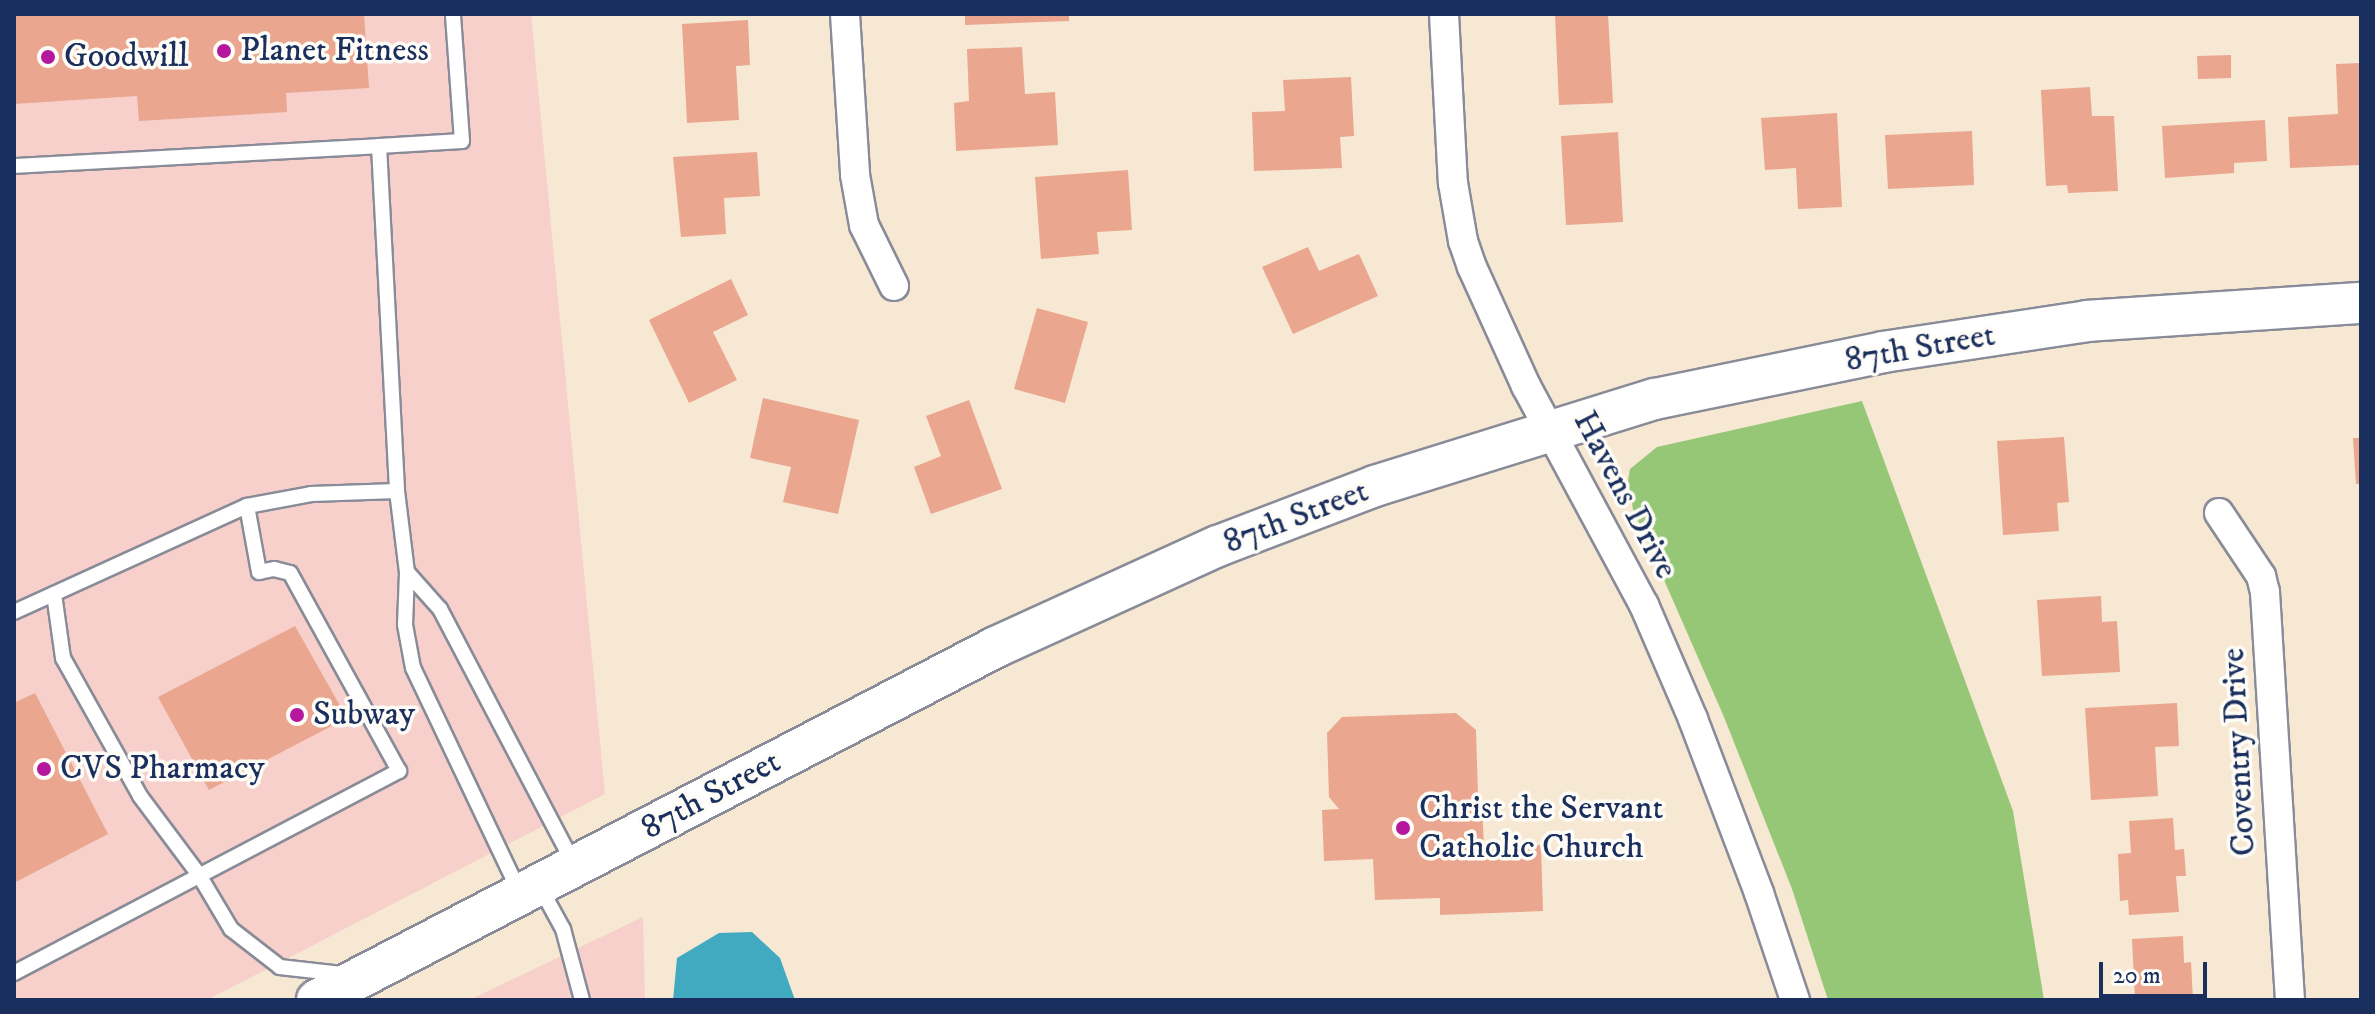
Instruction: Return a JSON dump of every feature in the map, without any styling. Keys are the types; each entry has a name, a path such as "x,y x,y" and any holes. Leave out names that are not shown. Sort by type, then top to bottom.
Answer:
{"main road":[{"name":"87th Street","path":"317,1000 996,647 1218,546 1375,486 1655,399 1883,352 2087,321 2361,303"}],"street":[{"path":"845,14 857,187 864,225 894,286"},
{"name":"Havens Drive","path":"1444,14 1453,183 1463,241 1495,319 1549,431 1644,605 1693,719 1759,893 1795,1000"},
{"name":"Coventry Drive","path":"2219,513 2261,576 2265,592 2290,1000"}],"lane":[{"path":"14,166 462,141 453,14"},
{"path":"379,146 397,491 407,572 405,625 413,668 529,890 563,929 582,1000"},
{"path":"14,612 247,506 311,494 397,491"},
{"path":"14,973 399,771 290,573 274,569 259,572 247,506"},
{"path":"407,572 440,609 575,866"},
{"path":"54,594 63,658 140,796 199,875 231,929 280,967 363,976"}],"shaded area":[{"path":"14,14 531,14 605,794 207,1000 14,1000"},
{"path":"643,917 645,1000 469,1000"}],"green space":[{"path":"1862,401 2013,811 2044,1000 1828,1000 1792,889 1724,717 1633,509 1628,481 1630,469 1657,447"}],"water":[{"path":"752,932 780,958 795,1000 673,1000 677,958 719,933"}],"building":[{"name":"Planet Fitness","path":"14,14 364,14 369,88 286,93 287,112 139,121 137,96 14,104"},
{"path":"965,14 1069,14 1069,21 965,25"},
{"path":"1608,14 1613,103 1559,105 1555,15"},
{"path":"748,20 750,65 736,66 739,120 687,123 682,24"},
{"path":"1022,47 1025,94 1055,92 1058,145 956,151 954,103 969,101 967,49"},
{"path":"2231,55 2231,78 2198,79 2197,56"},
{"path":"2361,63 2361,165 2290,168 2288,117 2338,114 2336,64"},
{"path":"1351,77 1354,136 1340,137 1342,168 1254,171 1252,112 1285,111 1283,80"},
{"path":"2090,87 2092,116 2114,116 2118,191 2068,193 2067,185 2046,186 2041,90"},
{"path":"1837,113 1842,207 1798,209 1796,168 1765,170 1761,118"},
{"path":"2265,120 2267,161 2234,163 2234,173 2165,178 2162,126"},
{"path":"1972,131 1974,185 1888,189 1885,135"},
{"path":"1618,132 1623,222 1566,225 1561,136"},
{"path":"757,152 760,196 724,198 726,234 681,237 673,157"},
{"path":"1128,170 1132,230 1097,232 1099,254 1041,259 1035,177"},
{"path":"1308,247 1319,271 1359,254 1378,296 1293,334 1262,267"},
{"path":"731,279 748,315 713,332 737,380 689,403 649,320"},
{"path":"1037,308 1088,322 1065,403 1014,389"},
{"path":"763,398 859,420 838,514 783,502 791,467 750,458"},
{"path":"969,400 1002,489 931,514 914,467 941,456 926,416"},
{"path":"2064,437 2069,502 2057,503 2059,531 2003,535 1997,441"},
{"path":"2353,438 2361,438 2361,484 2356,484"},
{"path":"2101,596 2102,622 2117,621 2120,672 2042,676 2037,600"},
{"path":"295,626 347,718 209,790 158,697"},
{"name":"CVS Pharmacy","path":"35,693 108,834 14,883 14,703"},
{"path":"2177,703 2179,746 2155,747 2158,796 2091,800 2085,708"},
{"name":"Christ the Servant Catholic Church","path":"1456,713 1476,730 1478,795 1464,806 1482,805 1484,847 1541,845 1543,911 1440,915 1440,898 1375,900 1373,859 1324,861 1322,810 1339,809 1329,797 1327,733 1342,717"},
{"path":"2173,818 2175,850 2184,849 2186,876 2176,876 2179,912 2129,915 2128,900 2120,901 2118,854 2131,853 2129,821"},
{"path":"2183,936 2184,963 2191,962 2193,1000 2135,1000 2132,939"}],"place":[{"name":"Planet Fitness","path":"224,51"},
{"name":"Goodwill","path":"48,57"},
{"name":"Subway","path":"297,715"},
{"name":"CVS Pharmacy","path":"44,769"},
{"name":"Christ the Servant Catholic Church","path":"1403,828"}]}
